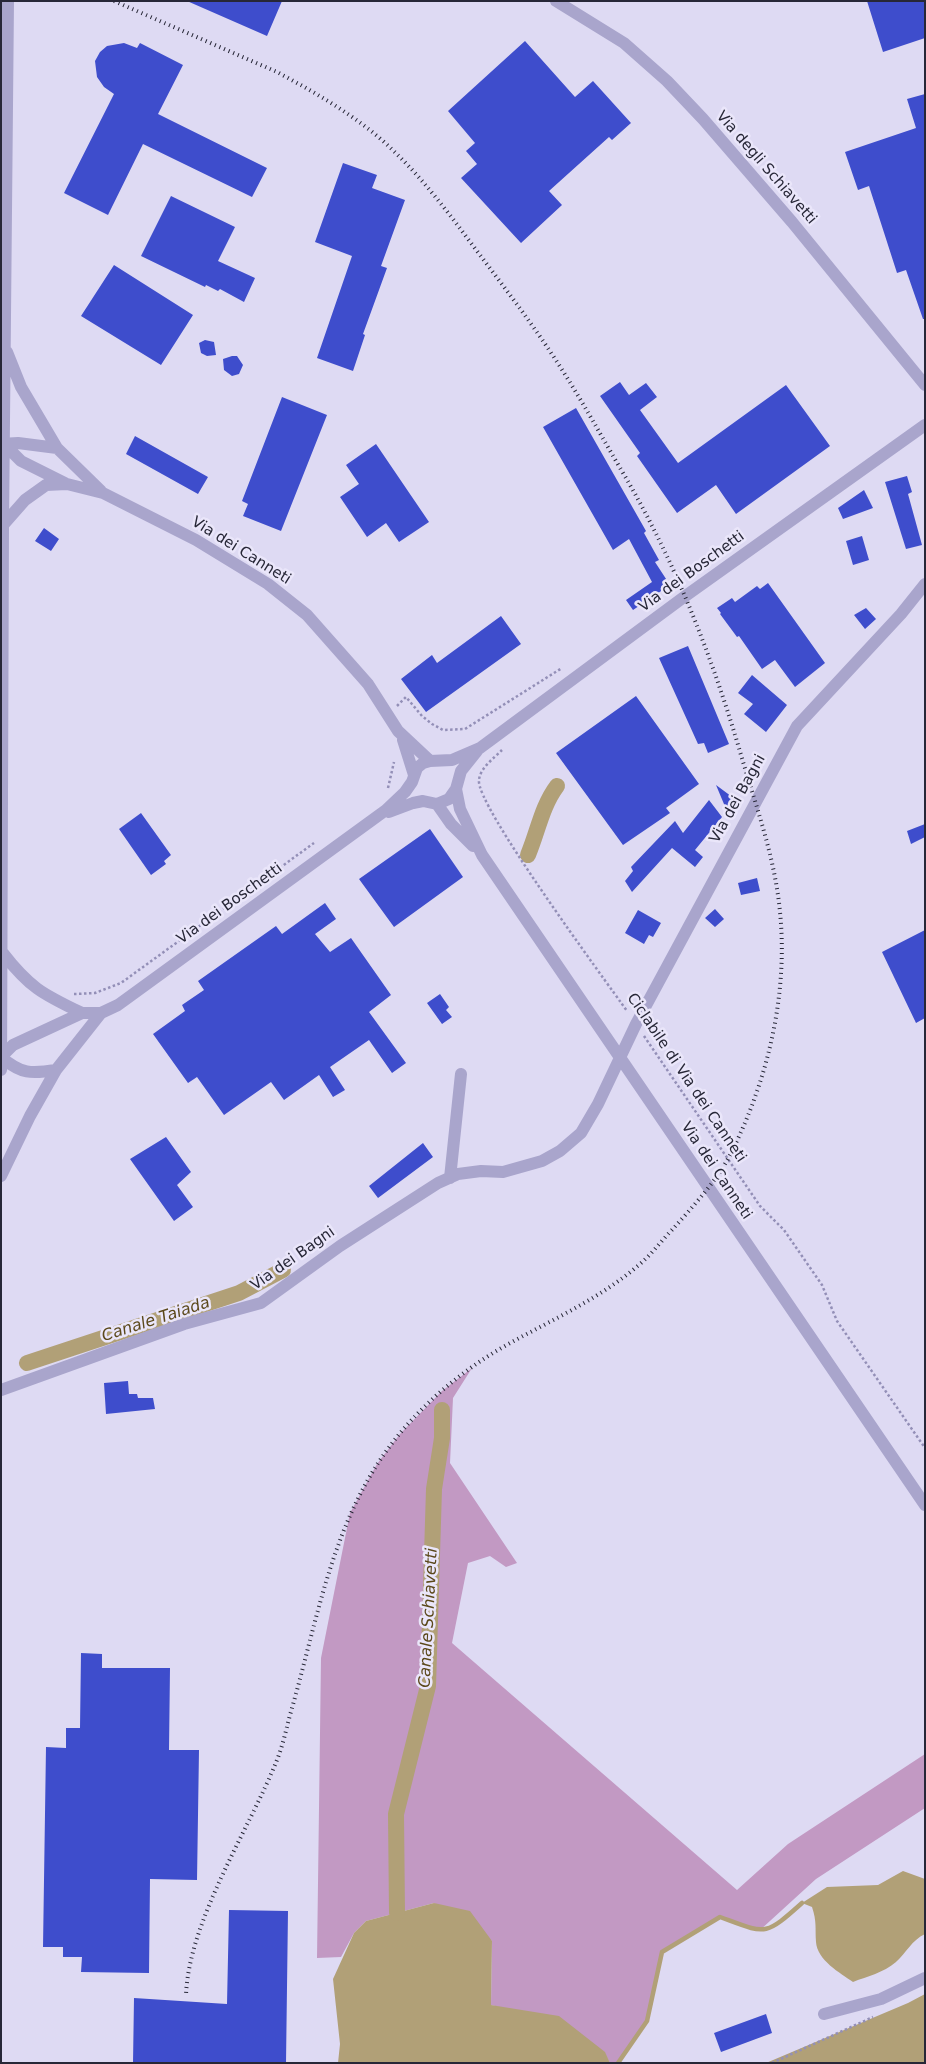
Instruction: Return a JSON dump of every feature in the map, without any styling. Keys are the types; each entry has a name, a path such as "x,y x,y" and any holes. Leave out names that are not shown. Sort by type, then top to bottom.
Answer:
{"street":[{"path":"1,1070 2,443 8,1"},
{"name":"Via degli Schiavetti","path":"556,1 624,43 667,81 703,119 792,222 925,385"},
{"name":"Via dei Canneti","path":"3,348 22,387 57,448 103,493"},
{"name":"Via dei Boschetti","path":"2,1057 13,1045 82,1013 101,1013 118,1005 376,818 396,802 413,778 417,768 436,761 452,760 480,748 684,597 925,425"},
{"path":"2,443 57,448"},
{"name":"Via dei Canneti","path":"2,443 21,461 68,484 103,493 196,540 268,584 307,615 335,644 368,684 398,731 408,753 413,778"},
{"name":"Via dei Canneti","path":"3,525 25,500 46,485 68,484"},
{"name":"Via dei Bagni","path":"1,1390 184,1324 261,1303 340,1246 454,1176 481,1171 502,1172 542,1161 560,1151 581,1132 598,1104 636,1024 797,726 901,614 925,584"},
{"name":"Via dei Canneti","path":"398,731 436,761"},
{"name":"Via dei Boschetti","path":"376,818 423,801 437,804 449,799 461,771 480,748"},
{"path":"436,761 452,769 456,785"},
{"path":"413,778 414,790 423,801"},
{"name":"Via dei Canneti","path":"456,785 460,809 482,855 925,1505"},
{"name":"Via dei Canneti","path":"437,804 451,824 482,855"},
{"name":"Via dei Boschetti","path":"2,952 21,976 44,995 82,1013"},
{"name":"Via dei Boschetti","path":"1,1176 30,1116 56,1070 101,1013"},
{"path":"2,1057 13,1067 28,1073 56,1070"},
{"path":"454,1176 461,1074"},
{"path":"824,2014 881,1999 925,1978"}],"path":[{"path":"387,716 406,697 422,716 444,730 465,729 563,668"},
{"name":"Ciclabile di Via dei Canneti","path":"483,719 504,748 485,768 479,779 479,786 486,804 524,863 760,1206 784,1230 822,1285 837,1321 925,1448"},
{"path":"384,794 392,778 394,758"},
{"path":"65,991 74,994 95,993 121,983 316,842"},
{"path":"772,2063 880,2014"}],"shaded area":[{"path":"472,1368 453,1398 450,1463 517,1563 506,1567 490,1556 468,1563 452,1643 737,1890 788,1844 925,1754 925,1808 816,1879 759,1931 720,1917 662,1952 647,2021 618,2063 610,2063 604,2052 511,2010 491,2005 492,1941 434,1903 366,1921 354,1933 341,1957 317,1958 321,1658 350,1513 377,1464 400,1434 442,1391"},
{"path":"903,1871 925,1879 925,1934 916,1940 891,1966 881,1972 853,1982 820,1955 817,1949 812,1907 802,1903 827,1887 878,1885"},
{"path":"434,1903 470,1911 492,1941 491,2005 559,2016 605,2052 610,2063 338,2063 340,2044 333,1979 354,1933 366,1921"},
{"path":"925,1994 925,2063 766,2063 908,2003"}],"building":[{"path":"187,1 282,1 267,36"},
{"path":"867,1 925,1 925,38 883,52"},
{"path":"525,41 575,97 593,81 631,123 612,140 609,137 549,191 562,205 521,243 461,178 477,164 466,151 475,143 448,111"},
{"path":"124,43 137,48 140,43 183,65 158,114 267,168 252,197 143,144 108,215 64,193 114,94 104,87 97,77 95,61 100,52 107,46"},
{"path":"925,94 925,319 923,319 906,270 897,273 869,186 858,190 845,152 916,128 907,99"},
{"path":"343,163 377,175 372,188 405,200 381,266 387,268 363,334 365,335 353,371 317,358 352,256 315,242"},
{"path":"171,196 235,227 218,261 255,278 244,302 220,289 218,291 206,285 205,287 141,256"},
{"path":"114,265 193,315 161,365 81,316"},
{"path":"205,340 214,342 216,355 207,356 201,353 199,343"},
{"path":"237,356 243,365 239,374 232,376 224,370 223,359"},
{"path":"620,382 629,395 646,383 657,397 640,410 678,463 786,385 830,446 736,514 716,485 677,513 637,456 640,453 600,396"},
{"path":"282,397 327,415 281,531 243,516 248,504 242,501"},
{"path":"576,408 646,531 644,533 659,560 655,562 670,585 633,610 626,600 652,582 629,539 613,550 543,427"},
{"path":"135,436 208,477 198,494 126,454"},
{"path":"376,444 429,522 399,542 386,523 367,537 340,497 359,484 346,465"},
{"path":"907,476 912,492 908,494 922,545 906,549 885,482"},
{"path":"864,490 873,508 843,519 838,508"},
{"path":"44,528 59,539 51,551 35,541"},
{"path":"862,536 869,560 853,565 846,541"},
{"path":"768,583 825,663 795,687 775,660 762,669 717,608 732,598 735,602 757,586 760,589"},
{"path":"866,608 876,619 865,629 854,615"},
{"path":"501,616 521,644 426,712 401,679 432,655 437,663"},
{"path":"688,646 729,744 708,753 704,743 698,744 659,658"},
{"path":"752,675 787,705 766,732 744,714 753,704 738,693"},
{"path":"636,696 699,784 666,808 670,813 623,845 556,753"},
{"path":"716,785 739,802 729,816"},
{"path":"709,800 722,817 695,850 703,857 695,867 672,848 632,892 625,881 633,871 631,867 675,821 683,833"},
{"path":"141,813 171,855 164,861 166,864 151,875 119,829"},
{"path":"925,824 925,837 911,844 907,831"},
{"path":"430,829 463,877 394,927 359,879"},
{"path":"757,878 760,891 741,895 738,883"},
{"path":"325,903 336,919 315,934 330,952 351,938 391,995 369,1012 406,1063 392,1073 369,1040 330,1067 345,1090 333,1097 319,1075 284,1100 271,1082 224,1115 197,1077 188,1083 153,1034 185,1011 182,1005 204,990 198,981 276,926 282,934"},
{"path":"715,909 724,919 715,927 705,918"},
{"path":"638,910 661,923 653,937 649,935 644,944 625,933"},
{"path":"925,930 925,1018 916,1023 882,952"},
{"path":"440,994 449,1007 446,1010 452,1017 442,1024 427,1003"},
{"path":"166,1137 191,1172 177,1185 193,1207 174,1221 130,1159"},
{"path":"423,1143 433,1157 378,1198 369,1186"},
{"path":"128,1381 129,1394 137,1394 138,1398 153,1398 155,1409 106,1414 104,1383"},
{"path":"81,1653 102,1654 102,1668 170,1668 169,1750 199,1750 197,1880 150,1879 149,1973 81,1972 82,1957 63,1957 63,1947 43,1947 46,1747 66,1748 66,1728 80,1728"},
{"path":"229,1910 288,1911 286,2063 133,2063 134,1998 227,2004"},
{"path":"766,2014 772,2033 721,2052 714,2033"}],"waterway":[{"name":"Canale Schiavetti","path":"528,855 544,810 557,786"},
{"name":"Canale Taiada","path":"27,1363 239,1293 283,1270"},
{"name":"Canale Schiavetti","path":"397,1913 396,1814 428,1686 434,1489 442,1438 442,1410"},
{"path":"618,2063 647,2021 662,1952 720,1917 747,1927 764,1929 780,1922 802,1903"}],"railway":[{"path":"114,1 277,72 305,87 371,131 397,154 434,196 532,325 578,395 626,478 661,544 692,613 730,719 764,832 778,892 782,942 778,1003 766,1062 757,1091 734,1147 722,1170 706,1191 649,1256 625,1276 578,1306 495,1352 446,1387 403,1430 370,1476 353,1508 328,1576 279,1754 222,1876 198,1936 190,1966 186,1995"}]}
